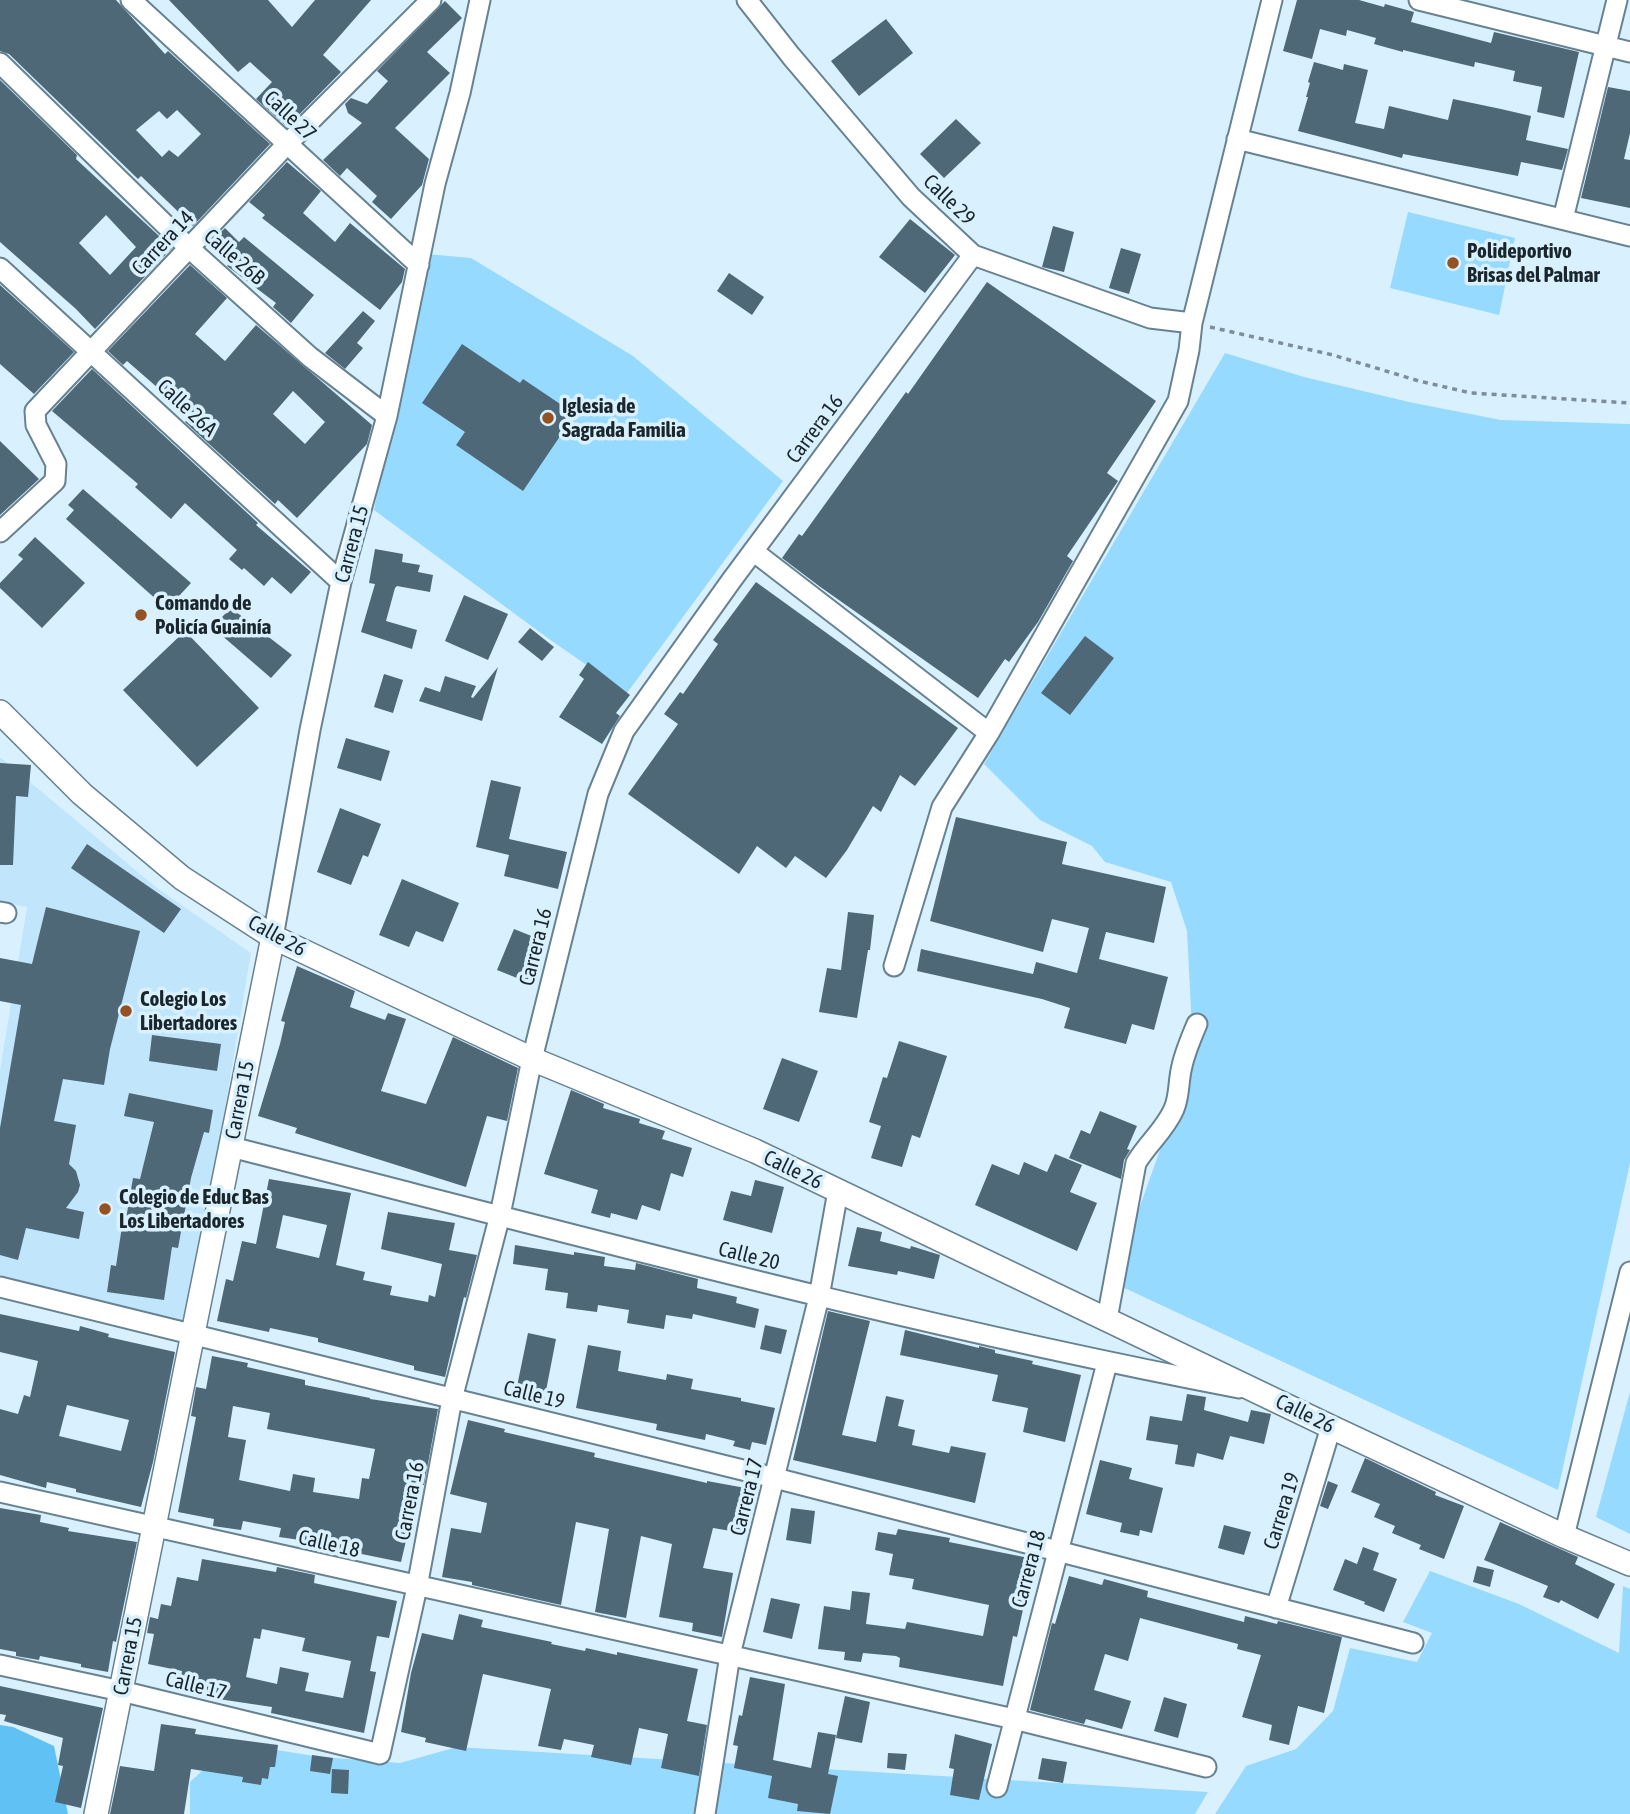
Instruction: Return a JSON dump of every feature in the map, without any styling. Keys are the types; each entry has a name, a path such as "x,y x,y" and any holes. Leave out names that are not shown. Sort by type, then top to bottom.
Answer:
{"street":[{"name":"Calle 27","path":"131,0 419,265"},
{"name":"Carrera 14","path":"0,532 55,481 56,464 36,425 35,411 287,144 431,0"},
{"name":"Carrera 15","path":"96,1814 273,937 310,730 341,582 387,416 435,184 460,93 480,0"},
{"name":"Calle 29","path":"747,0 791,57 911,197 973,255 1150,318 1192,323"},
{"path":"894,966 942,807 989,733 1178,401 1192,323 1272,0"},
{"path":"1419,0 1630,52"},
{"path":"1563,219 1617,0"},
{"name":"Calle 26B","path":"0,63 190,248 310,357 387,416"},
{"path":"1237,139 1630,236"},
{"name":"Carrera 16","path":"380,1755 417,1587 452,1399 500,1215 532,1059 598,794 624,732 753,551 973,255"},
{"name":"Calle 26A","path":"0,268 341,582"},
{"path":"753,551 989,733"},
{"name":"Calle 26","path":"0,712 82,794 183,878 273,937 532,1059 755,1151 1331,1427 1630,1564"},
{"path":"1107,1319 1136,1163 1144,1148 1160,1132 1174,1110 1181,1067 1197,1024"},
{"name":"Calle 20","path":"231,1147 819,1297 1107,1363 1261,1392"},
{"name":"Carrera 17","path":"705,1814 730,1655 819,1297 838,1191"},
{"path":"1564,1536 1630,1272"},
{"name":"Calle 19","path":"0,1287 775,1478 1413,1643"},
{"name":"Carrera 18","path":"997,1787 1107,1363"},
{"name":"Carrera 19","path":"1276,1608 1331,1427"},
{"name":"Calle 18","path":"0,1492 1014,1719 1206,1767"},
{"name":"Calle 17","path":"0,1665 121,1690 380,1755"}],"path":[{"path":"1192,323 1333,355 1471,394 1630,403"}],"shaded area":[{"name":"Polideportivo Brisas del Palmar","path":"1408,212 1515,238 1499,315 1390,288"},
{"path":"426,254 471,258 633,356 783,481 627,693 374,510"},
{"path":"1225,353 1304,377 1501,420 1630,424 1630,1163 1558,1490 1103,1278 1135,1220 1193,1048 1187,931 1171,882 1105,862 1092,846 1040,820 984,764"},
{"name":"Colegio Los Libertadores","path":"0,757 157,888 251,953 189,1324 0,1275 0,1070 27,907 0,902"},
{"path":"1630,1392 1630,1534 1596,1517"},
{"path":"1430,1571 1519,1604 1619,1653 1623,1586 1630,1589 1630,1814 1215,1814 1246,1766 1296,1749 1333,1711 1350,1648 1417,1662 1432,1633 1403,1622"},
{"path":"0,1725 13,1727 54,1746 68,1814 0,1814"},
{"path":"232,1743 321,1757 400,1763 457,1747 1208,1792 1195,1814 190,1814 190,1782"}],"building":[{"path":"0,0 116,0 165,54 168,51 270,144 193,226 141,176 138,179 9,54 0,51","holes":["177,110 201,134 178,157 169,150 162,157 136,130 159,111 167,119"]},
{"path":"169,0 268,0 292,27 315,0 371,0 323,55 341,72 287,127 256,99 272,82 250,62 238,72"},
{"path":"1297,0 1359,0 1384,7 1385,4 1414,12 1411,22 1491,43 1494,32 1579,52 1564,118 1537,112 1542,87 1513,81 1515,71 1475,62 1474,67 1403,52 1374,44 1376,38 1347,30 1346,36 1320,29 1312,59 1283,51"},
{"path":"445,1 462,18 427,52 450,73 395,128 429,159 422,185 391,219 372,202 377,196 347,168 340,176 323,160 362,123 348,113 345,104 351,98 367,104 388,81 377,71"},
{"path":"886,19 913,53 859,96 831,61"},
{"path":"1314,62 1343,70 1344,64 1368,70 1355,123 1384,129 1389,106 1448,120 1453,99 1501,109 1531,116 1526,140 1568,149 1562,170 1521,162 1518,176 1403,154 1402,158 1298,131"},
{"path":"0,80 77,155 76,159 172,248 95,329 0,242","holes":["106,215 136,247 110,275 79,243"]},
{"path":"1608,87 1630,91 1630,133 1624,159 1630,160 1630,208 1581,198"},
{"path":"956,119 981,143 944,178 920,154"},
{"path":"287,162 321,191 303,213 335,242 350,223 405,269 402,282 380,310 262,218 265,215 249,202"},
{"path":"910,219 955,255 925,293 879,257"},
{"path":"1053,226 1074,232 1064,272 1042,267"},
{"path":"225,228 239,242 244,237 314,295 291,323 273,307 276,303 227,266 230,262 210,243"},
{"path":"1121,248 1141,254 1129,294 1109,288"},
{"path":"190,265 227,298 195,334 225,361 256,325 372,425 367,444 297,518 278,500 275,504 185,422 190,416 127,361 123,365 108,351","holes":["293,391 325,422 305,444 273,414"]},
{"path":"729,273 764,297 752,315 717,291"},
{"path":"987,282 1156,401 1107,473 1118,481 1067,556 1073,561 1038,622 1009,662 1005,659 978,698 782,558 799,534 802,536 906,392 908,394"},
{"path":"0,285 74,352 34,394 0,364"},
{"path":"363,311 375,321 357,343 363,348 345,369 325,353"},
{"name":"Iglesia de Sagrada Familia","path":"462,344 520,383 523,379 575,414 523,491 456,445 465,432 422,403"},
{"path":"92,369 258,523 256,525 311,572 291,594 272,577 264,586 229,559 237,550 185,503 171,519 135,487 138,484 52,411"},
{"path":"0,441 39,479 0,515"},
{"path":"83,489 191,583 167,609 66,519 74,510 68,505"},
{"path":"35,537 85,583 42,628 0,588 0,583 23,559 18,555"},
{"path":"375,549 403,554 402,562 420,565 418,572 433,575 430,592 397,586 395,588 386,621 417,630 412,649 361,632 375,584 369,583"},
{"path":"756,582 958,728 915,786 900,775 881,812 873,806 847,850 826,878 795,856 786,868 757,846 739,874 628,794 678,724 664,714 680,692 683,694 718,644 713,640"},
{"path":"464,595 508,614 488,660 445,641"},
{"path":"231,608 292,655 271,678 212,627"},
{"path":"530,628 554,647 542,661 518,642"},
{"path":"185,631 259,708 197,767 123,690"},
{"path":"1085,636 1114,658 1070,715 1041,693"},
{"path":"588,662 630,695 616,713 620,716 602,744 559,717 584,679 579,675"},
{"path":"498,667 482,721 419,701 425,687 440,692 445,676 476,686 471,697 473,698"},
{"path":"384,674 403,680 393,713 374,707"},
{"path":"346,738 390,751 381,781 337,768"},
{"path":"0,763 31,765 28,797 16,796 13,865 0,865"},
{"path":"491,780 521,787 509,839 567,852 558,889 504,876 509,855 476,847"},
{"path":"340,808 381,824 368,857 363,855 351,885 317,872"},
{"path":"956,817 1067,842 1062,864 1166,887 1154,943 1106,932 1099,959 1168,977 1154,1030 1132,1024 1126,1044 1064,1028 1070,1008 1042,999 917,971 921,949 1033,974 1036,962 1077,973 1089,928 1052,919 1043,952 930,921"},
{"path":"87,844 181,909 164,933 71,868"},
{"path":"402,879 459,903 443,942 416,931 409,947 379,935"},
{"path":"46,907 140,931 110,1049 104,1085 63,1079 54,1121 76,1125 69,1164 76,1171 80,1185 66,1208 84,1212 79,1239 26,1228 18,1260 0,1255 0,1128 21,1005 0,1001 0,958 32,964"},
{"path":"848,912 874,915 857,1018 819,1012 827,968 841,970"},
{"path":"514,929 544,941 527,982 497,970"},
{"path":"297,966 355,991 350,1007 385,1020 388,1013 406,1019 381,1091 426,1104 453,1037 518,1068 507,1121 487,1116 466,1187 295,1133 297,1128 258,1116 280,1044 285,1022 281,1021"},
{"path":"152,1035 221,1044 217,1071 149,1061"},
{"path":"899,1041 947,1056 920,1138 912,1135 902,1167 871,1158 881,1126 869,1122 883,1077 887,1078"},
{"path":"782,1058 818,1071 799,1122 763,1109"},
{"path":"571,1090 604,1104 603,1108 640,1119 639,1123 665,1131 662,1139 692,1148 683,1177 671,1173 660,1211 642,1205 637,1220 611,1213 610,1218 591,1213 598,1190 544,1174"},
{"path":"129,1093 213,1110 209,1133 204,1132 191,1178 178,1248 172,1247 164,1300 107,1292 111,1265 116,1266 124,1213 127,1213 133,1178 140,1179 154,1122 124,1116"},
{"path":"1100,1111 1137,1126 1127,1149 1130,1150 1124,1160 1121,1179 1069,1158 1081,1130 1090,1134"},
{"path":"1055,1154 1082,1165 1070,1192 1097,1203 1077,1251 975,1205 992,1164 1019,1175 1024,1162 1047,1172"},
{"path":"269,1179 351,1193 336,1265 365,1272 363,1280 392,1286 390,1295 428,1302 429,1295 435,1297 442,1264 381,1249 388,1212 455,1223 449,1250 477,1255 445,1377 414,1370 414,1366 318,1342 318,1338 270,1328 269,1332 217,1321 226,1279 233,1281 242,1241 256,1244","holes":["283,1215 327,1225 319,1258 276,1248"]},
{"path":"755,1180 784,1187 772,1233 723,1220 731,1191 751,1196"},
{"path":"857,1227 882,1232 880,1241 910,1249 911,1246 940,1255 934,1279 898,1271 897,1275 848,1266"},
{"path":"515,1245 574,1255 574,1252 605,1257 604,1266 635,1270 636,1263 698,1279 697,1288 737,1297 736,1303 759,1309 755,1328 693,1314 692,1319 666,1315 664,1329 627,1323 629,1310 598,1305 597,1312 566,1308 568,1293 545,1290 548,1269 513,1264"},
{"path":"828,1311 870,1321 842,1435 876,1442 886,1396 904,1400 898,1426 915,1430 912,1445 949,1453 951,1446 986,1453 975,1503 793,1460"},
{"path":"0,1314 79,1331 80,1326 109,1334 108,1337 175,1352 141,1507 76,1492 76,1489 47,1482 46,1488 0,1475 0,1409 18,1414 24,1395 30,1397 38,1361 0,1352","holes":["67,1405 129,1420 121,1451 59,1436"]},
{"path":"765,1325 787,1330 781,1354 760,1349"},
{"path":"905,1330 995,1350 995,1353 1033,1361 1032,1364 1081,1375 1065,1442 1023,1432 1028,1408 992,1401 998,1375 900,1355"},
{"path":"528,1333 556,1339 544,1401 515,1396"},
{"path":"588,1345 621,1351 618,1371 666,1380 667,1374 693,1379 691,1389 741,1398 741,1401 775,1408 766,1445 752,1442 750,1450 733,1446 735,1441 706,1434 705,1440 656,1430 657,1424 576,1408"},
{"path":"212,1356 248,1363 247,1367 305,1380 305,1385 370,1399 438,1409 424,1485 420,1484 401,1562 337,1549 321,1548 320,1551 306,1548 307,1541 279,1537 281,1528 243,1521 241,1530 213,1526 214,1519 178,1512 196,1417 191,1416 196,1387 206,1389","holes":["233,1406 270,1413 267,1429 375,1449 369,1479 362,1478 359,1499 313,1492 315,1478 293,1474 290,1491 239,1480 246,1440 228,1437"]},
{"path":"1187,1394 1206,1397 1204,1410 1248,1422 1251,1410 1271,1414 1264,1444 1230,1436 1223,1460 1197,1453 1194,1467 1175,1464 1178,1445 1146,1440 1150,1416 1182,1421"},
{"path":"468,1420 505,1429 504,1432 595,1453 594,1457 707,1483 751,1489 743,1533 713,1528 703,1568 733,1573 722,1637 692,1631 693,1623 659,1617 672,1544 641,1536 626,1618 595,1612 609,1529 576,1522 561,1605 442,1577 451,1528 481,1533 487,1503 450,1494"},
{"path":"1365,1458 1436,1492 1435,1495 1464,1506 1444,1559 1419,1549 1421,1545 1392,1533 1395,1526 1374,1517 1380,1504 1351,1492"},
{"path":"1100,1460 1132,1468 1129,1479 1163,1488 1152,1533 1140,1530 1139,1536 1120,1532 1122,1523 1086,1514"},
{"path":"1328,1481 1338,1485 1328,1509 1320,1506"},
{"path":"0,1508 41,1515 40,1522 69,1528 68,1531 137,1542 108,1672 40,1656 39,1660 16,1656 16,1652 0,1649"},
{"path":"791,1508 815,1511 811,1544 786,1540"},
{"path":"1500,1522 1578,1557 1575,1564 1615,1584 1598,1619 1561,1600 1559,1603 1543,1597 1548,1586 1484,1560"},
{"path":"1224,1525 1251,1532 1244,1555 1218,1548"},
{"path":"898,1529 950,1538 949,1542 1034,1559 1017,1637 1013,1636 1003,1686 899,1667 900,1658 896,1656 863,1653 861,1662 844,1660 845,1652 818,1649 824,1606 850,1610 852,1591 870,1593 866,1624 905,1629 907,1622 983,1636 989,1605 912,1589 914,1579 889,1575 893,1554 875,1550 878,1532 896,1535"},
{"path":"1363,1547 1379,1553 1373,1570 1397,1579 1384,1612 1333,1590 1345,1559 1357,1564"},
{"path":"202,1559 276,1572 277,1567 315,1575 314,1583 397,1601 389,1638 377,1636 370,1671 376,1672 364,1733 271,1713 272,1707 205,1697 207,1689 180,1684 182,1671 148,1664 154,1634 147,1633 150,1617 158,1619 161,1604 171,1606 177,1577 198,1581","holes":["262,1629 305,1638 302,1651 351,1661 343,1698 305,1691 309,1673 280,1667 277,1684 246,1677 254,1638 260,1639"]},
{"path":"1477,1566 1494,1570 1490,1587 1473,1582"},
{"path":"1069,1576 1102,1585 1104,1579 1148,1591 1147,1597 1244,1622 1245,1616 1277,1624 1278,1621 1342,1637 1324,1713 1298,1706 1289,1745 1269,1740 1272,1725 1242,1717 1261,1655 1237,1649 1238,1644 1140,1618 1128,1661 1105,1654 1094,1690 1131,1701 1122,1729 1086,1719 1084,1724 1030,1710 1052,1623 1055,1624"},
{"path":"771,1598 800,1604 792,1639 763,1632"},
{"path":"459,1614 483,1620 481,1627 552,1642 551,1644 617,1655 617,1652 698,1669 687,1721 707,1725 699,1776 661,1768 668,1734 639,1728 631,1765 591,1757 594,1745 564,1739 561,1750 538,1746 551,1689 483,1674 466,1751 425,1742 426,1738 401,1732 411,1673 422,1633 453,1640"},
{"path":"750,1677 785,1684 773,1760 811,1768 818,1732 836,1735 828,1774 838,1776 830,1814 797,1811 798,1804 768,1798 772,1776 734,1768 738,1746 733,1745"},
{"path":"0,1686 103,1708 81,1808 55,1802 63,1766 58,1765 63,1738 4,1721 6,1715 0,1714"},
{"path":"845,1696 870,1702 862,1743 836,1738"},
{"path":"1164,1697 1187,1704 1178,1738 1154,1731"},
{"path":"161,1724 196,1729 195,1734 278,1745 275,1767 270,1767 268,1779 262,1778 261,1785 242,1782 243,1777 191,1769 184,1814 110,1814 120,1766 154,1771"},
{"path":"955,1734 992,1744 979,1800 950,1795 954,1769 949,1768"},
{"path":"888,1753 907,1754 905,1770 887,1768"},
{"path":"312,1755 333,1758 330,1774 310,1771"},
{"path":"1042,1758 1067,1762 1063,1783 1038,1779"},
{"path":"332,1769 349,1770 348,1794 331,1793"}],"place":[{"name":"Polideportivo Brisas del Palmar","path":"1453,263"},
{"name":"Iglesia de Sagrada Familia","path":"548,418"},
{"name":"Comando de Policía Guainía","path":"141,615"},
{"name":"Colegio Los Libertadores","path":"126,1011"},
{"name":"Colegio de Educ Bas Los Libertadores","path":"105,1209"}]}
